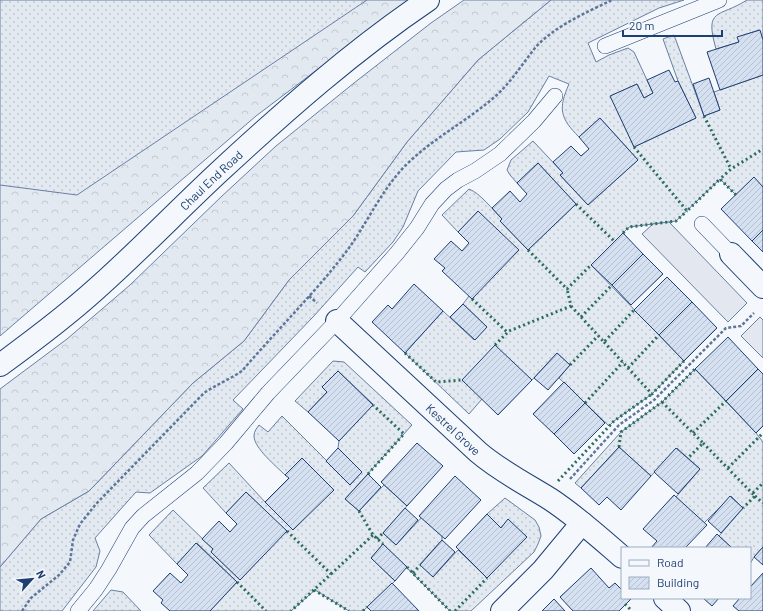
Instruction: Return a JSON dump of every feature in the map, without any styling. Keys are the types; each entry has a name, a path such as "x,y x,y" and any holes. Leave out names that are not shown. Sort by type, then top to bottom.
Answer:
{"street":[{"name":"Chaul End Road","path":"0,365 60,320 95,291 220,172 312,89 407,14 428,0"},
{"path":"731,254 763,287"},
{"name":"Kestrel Grove","path":"336,321 488,461 551,500 582,523 621,556"},
{"path":"502,611 544,570 582,523"},
{"path":"666,599 679,611"}],"lane":[{"path":"605,46 719,0"},
{"path":"78,611 96,589 132,528 143,516 197,473 226,443 268,393 397,254 417,228 432,204 458,180 475,171 500,154 534,121 555,96"},
{"path":"702,224 731,254"}],"path":[{"path":"22,611 31,598 59,575 70,562 73,540 80,524 96,504 204,393 217,384 230,379 242,371 328,276 349,248 389,186 407,164 426,146 473,113 499,92 520,69 536,48 555,32 578,17 612,0"},
{"path":"551,500 619,425 654,400 726,328 741,326 758,310"}],"green space":[{"path":"0,0 367,0 0,301"},
{"path":"367,0 409,0 256,116 0,336 0,185 77,195"},
{"path":"464,0 551,0 478,60 407,142 353,216 289,280 244,341 193,383 89,491 41,519 0,567 0,389 67,339 130,285 276,146 431,23"},
{"path":"551,0 684,0 659,8 588,43 596,62 609,55 628,48 634,52 653,93 644,98 637,84 611,96 634,147 696,118 678,81 663,39 674,35 704,116 720,110 714,92 763,75 763,187 753,178 736,195 720,179 676,221 629,227 591,265 684,361 652,394 609,426 559,378 570,365 557,353 532,380 482,399 469,414 405,353 443,311 474,340 487,327 463,304 469,296 472,299 478,212 458,232 442,215 469,189 478,194 486,202 502,219 500,221 528,250 576,204 538,163 517,183 510,175 507,170 511,160 533,141 563,173 560,175 588,205 638,160 600,118 579,137 568,124 563,113 563,100 569,84 549,76 528,112 500,139 484,150 456,152 418,191 403,227 393,242 365,272 358,267 313,317 233,400 243,409 202,456 150,493 136,492 95,538 100,551 96,567 62,611 0,611 0,567 41,519 89,491 193,383 244,341 289,280 353,216 407,142 478,60"},
{"path":"747,0 763,0 763,40 759,30 738,37 739,42 716,49 713,36 713,20 722,12"},
{"path":"333,361 344,362 412,425 345,499 359,511 384,485 407,506 383,533 396,545 422,517 442,536 442,540 420,564 433,577 458,550 487,578 526,537 508,520 501,528 487,514 505,498 535,520 539,527 541,536 534,552 471,611 450,611 383,544 371,558 395,581 363,611 349,611 315,590 291,611 210,611 237,582 197,543 177,564 149,535 173,510 213,549 211,552 240,580 286,531 246,492 226,513 203,488 229,463 265,502 334,490 302,458 285,475 261,451 255,441 255,431 259,425 268,432 282,416 350,484 362,472 338,448 339,441 373,404 338,371 322,387 327,392 308,412 295,401"},
{"path":"695,369 763,442 763,547 751,562 751,547 731,547 719,536 743,508 731,496 704,523 676,497 700,469 677,448 651,476 619,447 581,488 575,483 621,432 662,402"},
{"path":"111,590 123,592 141,611 93,611"}],"shaded area":[{"path":"669,222 747,303 728,322 642,234 653,224"},
{"path":"760,317 763,320 763,358 741,336"}],"building":[{"path":"760,30 763,40 763,75 720,90 707,52 739,42 737,37"},
{"path":"669,70 675,82 678,81 696,118 634,147 610,96 637,84 644,98 653,93 647,80"},
{"path":"709,78 720,110 704,116 693,84"},
{"path":"600,118 638,160 588,205 560,175 563,173 553,162 571,146 581,156 589,149 579,137"},
{"path":"538,163 576,204 528,250 500,221 502,219 492,208 510,191 520,202 527,194 517,183"},
{"path":"754,177 763,187 763,230 752,241 721,209"},
{"path":"478,211 519,250 472,299 442,271 445,268 434,259 451,241 462,251 469,243 458,232"},
{"path":"763,230 763,252 752,241"},
{"path":"623,233 643,254 612,285 591,265"},
{"path":"643,254 663,274 631,305 612,285"},
{"path":"667,277 692,302 659,335 634,310"},
{"path":"414,284 443,311 405,353 372,322 388,305 392,309"},
{"path":"692,302 717,328 684,361 659,335"},
{"path":"463,304 487,327 475,340 450,317"},
{"path":"728,337 758,369 726,401 695,369"},
{"path":"495,345 532,380 498,415 462,380"},
{"path":"557,353 570,365 548,390 534,378"},
{"path":"758,369 763,374 763,426 756,433 726,401"},
{"path":"338,371 373,405 339,441 308,412 327,392 322,387"},
{"path":"564,382 585,403 554,434 533,414"},
{"path":"585,403 605,423 574,454 554,434"},
{"path":"417,443 443,466 407,506 381,482"},
{"path":"619,447 651,476 621,510 607,497 599,505 581,488"},
{"path":"338,448 362,472 350,485 326,461"},
{"path":"676,448 700,469 678,494 654,472"},
{"path":"302,458 334,490 293,530 265,502 289,478 285,475"},
{"path":"368,474 381,487 359,511 345,499"},
{"path":"455,476 481,500 445,539 419,516"},
{"path":"246,492 287,531 240,580 211,552 213,549 202,539 219,521 230,532 237,524 226,513"},
{"path":"674,495 707,525 686,547 652,547 657,541 643,529"},
{"path":"730,496 743,508 721,533 708,521"},
{"path":"405,508 418,520 396,545 383,533"},
{"path":"487,514 501,528 508,519 527,537 487,578 456,547"},
{"path":"717,534 731,547 706,547"},
{"path":"442,540 455,552 433,577 420,565"},
{"path":"196,543 237,582 210,611 170,611 161,603 163,600 153,591 170,573 181,583 188,575 177,564"},
{"path":"383,544 407,567 395,581 371,558"},
{"path":"763,547 763,565 754,557"},
{"path":"591,568 609,588 615,583 621,589 621,599 631,599 619,611 573,611 560,597"},
{"path":"763,573 763,611 739,611 733,606 739,599 751,599 751,586"},
{"path":"392,583 419,611 371,611 367,607"},
{"path":"554,599 565,611 542,611"},
{"path":"704,599 718,599 712,606"}],"hedge":[{"path":"704,116 731,169"},
{"path":"634,147 687,211 720,179"},
{"path":"736,195 720,179 731,169 763,149"},
{"path":"576,204 614,241"},
{"path":"623,233 629,227 676,221 687,211"},
{"path":"528,250 567,289 591,265"},
{"path":"581,317 612,285"},
{"path":"495,345 509,331 571,306 567,289"},
{"path":"472,299 507,332"},
{"path":"571,306 604,342 634,310"},
{"path":"628,368 659,335"},
{"path":"570,365 598,336"},
{"path":"604,342 652,394 684,361"},
{"path":"405,353 436,382 462,380"},
{"path":"585,403 623,362"},
{"path":"619,447 621,432 662,402 695,369"},
{"path":"558,481 614,421 652,394"},
{"path":"693,433 726,401"},
{"path":"662,402 703,443 688,458"},
{"path":"368,474 404,434 373,405"},
{"path":"728,468 763,433"},
{"path":"703,443 755,496 743,508"},
{"path":"753,493 763,483"},
{"path":"755,496 763,503"},
{"path":"359,511 373,535 383,544"},
{"path":"287,531 331,574 291,611"},
{"path":"377,539 383,533"},
{"path":"331,574 373,535"},
{"path":"413,573 420,565"},
{"path":"407,567 450,611"},
{"path":"455,611 487,578"},
{"path":"237,582 266,611"},
{"path":"314,590 349,611"},
{"path":"625,604 632,611"},
{"path":"363,611 367,607"}]}
